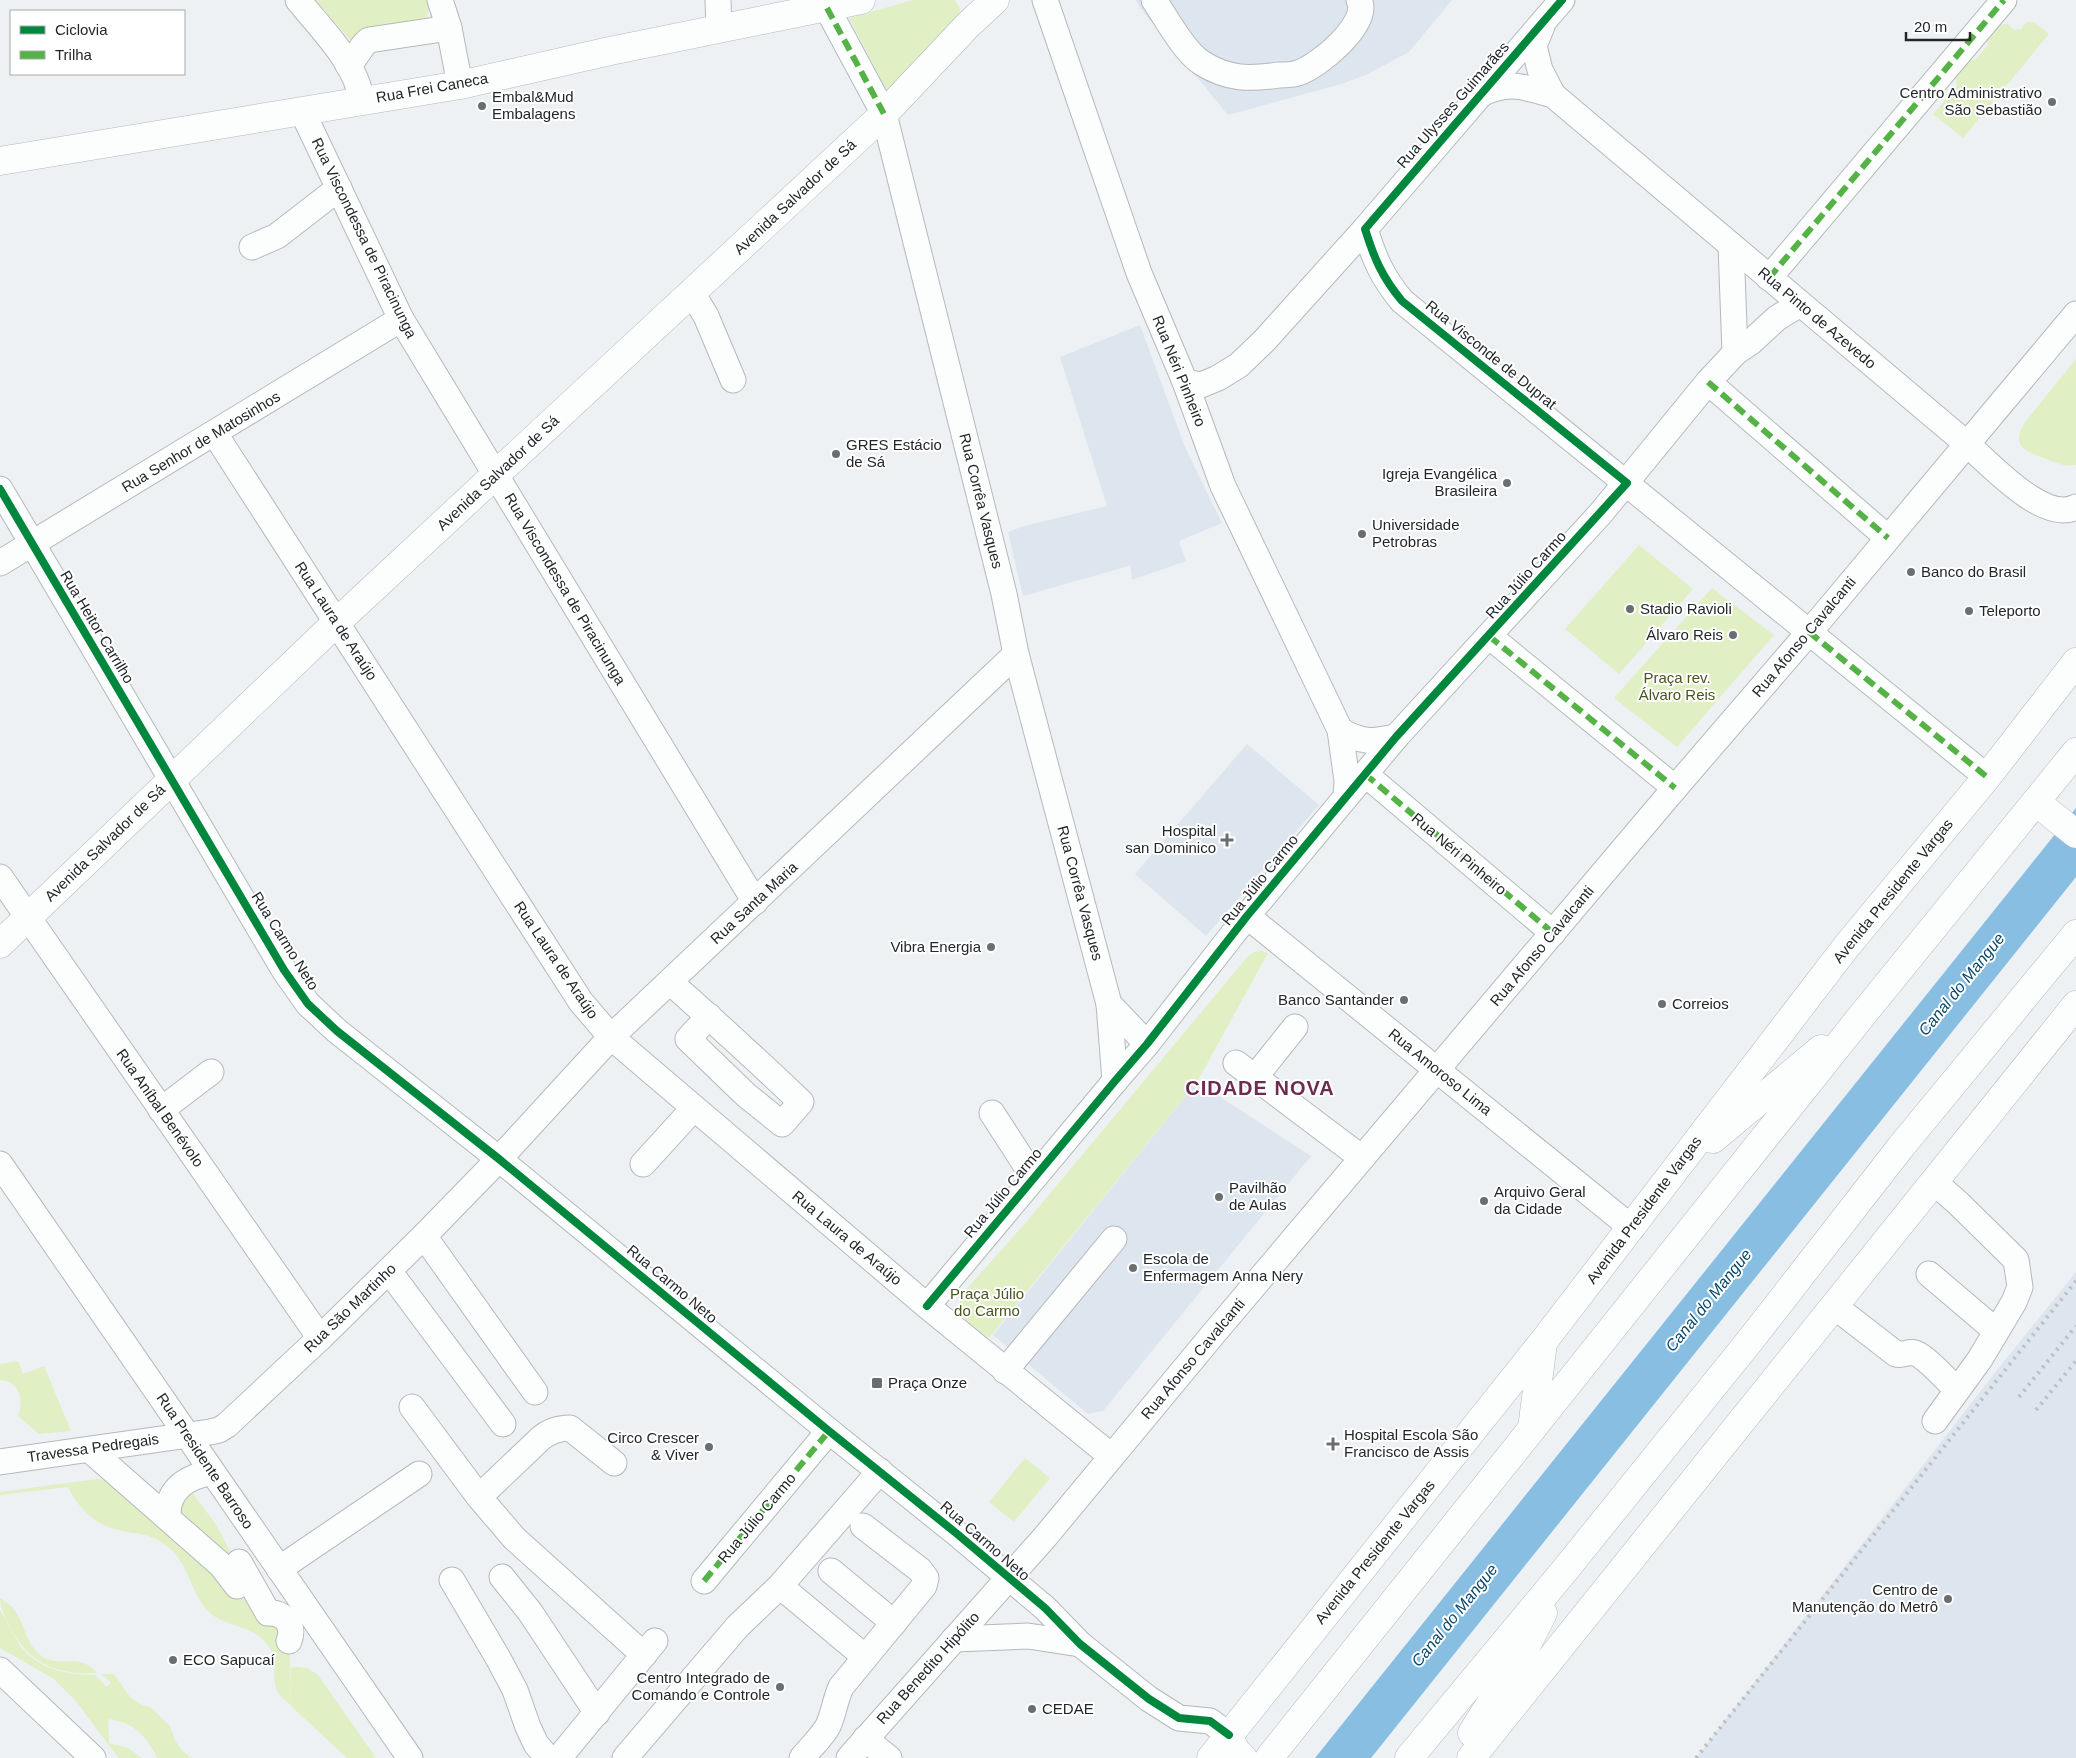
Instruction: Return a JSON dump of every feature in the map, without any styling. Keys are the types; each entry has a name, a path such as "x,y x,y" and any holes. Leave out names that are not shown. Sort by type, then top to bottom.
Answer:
{"main road":[{"name":"Avenida Salvador de Sá","path":"0,944 337,622 884,114 966,12 995,0"},
{"name":"Rua Frei Caneca","path":"0,161 460,85 845,3"},
{"name":"Avenida Presidente Vargas","path":"1211,1758 1236,1747 1846,947 1987,777 2076,662"},
{"path":"1269,1758 1864,1013 2076,752"},
{"path":"2036,802 2067,826"},
{"path":"1409,1758 1565,1570 1752,1338 1900,1148 2076,934"},
{"path":"1471,1758 2076,1005"},
{"path":"1674,1171 1864,1013"},
{"path":"1532,1429 1543,1342"},
{"path":"1457,1758 1524,1650 1565,1570"}],"street":[{"path":"298,0 348,65 358,82 362,101"},
{"path":"440,0 449,28 460,85"},
{"path":"718,0 719,29"},
{"name":"Rua Néri Pinheiro","path":"1045,0 1139,273 1185,382 1223,486 1340,730 1347,782 1346,797"},
{"path":"1154,0 1182,42 1201,62 1225,75 1249,79 1299,73 1328,54 1346,37 1361,16 1362,5 1359,0"},
{"name":"Rua Ulysses Guimarães","path":"1185,382 1201,385 1218,378 1239,365 1265,340 1365,229 1562,0"},
{"path":"1769,278 2004,0"},
{"name":"Rua Corrêa Vasques","path":"845,3 884,114 1004,594 1016,654 1109,1004 1114,1081"},
{"name":"Rua Pinto de Azevedo","path":"1545,20 1534,46 1540,70 1552,96"},
{"path":"348,65 358,56 363,46 369,40 449,28"},
{"name":"Rua Pinto de Azevedo","path":"1480,94 1497,86 1509,86 1529,88 1552,96 1967,444 2022,493 2045,505 2075,515"},
{"name":"Rua Viscondessa de Piracinunga","path":"302,112 401,319 755,902"},
{"path":"252,247 277,236 339,188"},
{"name":"Rua Visconde de Duprat","path":"1365,229 1379,269 1402,301 1987,777"},
{"path":"1731,246 1735,353"},
{"path":"692,293 706,316 733,380"},
{"name":"Rua Júlio Carmo","path":"927,1306 1147,1044 1248,916 1396,737 1627,483 1708,382 1735,353 1751,342 1778,318 1800,304"},
{"name":"Rua Afonso Cavalcanti","path":"1008,1579 2076,314"},
{"name":"Rua Senhor de Matosinhos","path":"0,563 215,434 401,319"},
{"path":"1708,382 1888,538"},
{"name":"Rua Laura de Araújo","path":"215,434 581,1002 611,1037 927,1306 1111,1456"},
{"name":"Rua Heitor Carrilho","path":"0,489 171,779"},
{"path":"1489,636 1675,788"},
{"name":"Rua Santa Maria","path":"499,1159 611,1037 1016,654"},
{"path":"1340,730 1360,741 1369,742 1396,737"},
{"name":"Rua Néri Pinheiro","path":"1365,774 1553,933"},
{"name":"Rua Carmo Neto","path":"171,779 284,970 308,1004 337,1031 499,1159 956,1533 1008,1579 1045,1608 1080,1644 1149,1699 1179,1718 1210,1721 1236,1747"},
{"name":"Rua Aníbal Benévolo","path":"0,877 320,1338"},
{"name":"Rua Amoroso Lima","path":"1248,916 1632,1228"},
{"path":"670,982 709,1016 768,1070 801,1102 782,1124 746,1095 688,1039 709,1016"},
{"name":"Rua Corrêa Vasques","path":"1109,1004 1147,1044"},
{"path":"1295,1027 1246,1070 1362,1158"},
{"path":"746,1095 768,1070"},
{"path":"161,1110 211,1072"},
{"path":"643,1164 694,1108"},
{"path":"999,1123 994,1144 1028,1184"},
{"name":"Rua São Martinho","path":"187,1434 219,1430 227,1425 389,1271 499,1159"},
{"name":"Rua Presidente Barroso","path":"3,1176 187,1434 410,1758"},
{"path":"1934,1182 2016,1260 2020,1287 2014,1302 1996,1331 1935,1421"},
{"path":"424,1236 535,1392"},
{"path":"1006,1371 1114,1239"},
{"path":"389,1271 503,1424"},
{"path":"1929,1274 1996,1331"},
{"path":"1834,1306 1896,1354 1901,1355 1910,1352 1920,1355 1957,1390"},
{"path":"412,1407 479,1497 514,1538 650,1648 559,1758"},
{"path":"479,1497 546,1433 561,1428 570,1428 614,1462"},
{"name":"Rua Júlio Carmo","path":"704,1581 829,1431"},
{"name":"Travessa Pedregais","path":"0,1462 187,1434"},
{"path":"90,1450 232,1571 268,1612 279,1614 289,1623 291,1635 289,1641"},
{"path":"625,1758 738,1626 780,1586 880,1471"},
{"path":"168,1516 171,1497 178,1487 195,1476 212,1472"},
{"path":"279,1569 419,1474"},
{"path":"802,1758 826,1728 831,1718 835,1699 841,1687 924,1586 926,1578 920,1570 863,1526"},
{"path":"232,1571 252,1552 257,1537"},
{"path":"831,1571 894,1623"},
{"path":"502,1577 530,1612 597,1713"},
{"name":"Rua Benedito Hipólito","path":"849,1758 1008,1579"},
{"path":"452,1580 515,1690 536,1744 548,1758"},
{"path":"780,1586 865,1657"},
{"path":"954,1639 1028,1636 1080,1644"},
{"path":"0,1670 93,1758"},
{"path":"865,1739 889,1758"}],"shaded area":[{"path":"1136,0 1452,0 1409,52 1366,75 1341,84 1228,115 1140,8"},
{"path":"1140,325 1185,447 1222,523 1179,541 1186,561 1132,580 1130,564 1129,566 1023,596 1008,532 1021,527 1107,506 1060,357"},
{"name":"Hospital san Dominico","path":"1247,744 1319,805 1206,936 1135,874"},
{"name":"Escola de Enfermagem Anna Nery","path":"1197,1082 1311,1156 1103,1411 1088,1414 993,1335"},
{"name":"Centro de Manutenção do Metrô","path":"2076,1272 2076,1758 1696,1758 1993,1375"}],"green space":[{"path":"316,0 427,0 429,9 425,22 412,29 350,40"},
{"path":"913,0 955,0 960,9 959,19 887,91 849,18"},
{"path":"2026,22 2034,22 2049,34 1963,138 1933,114 1957,86 1955,75 1967,61 1975,60 1988,45 1986,36 1995,25 2008,24 2014,30 2021,29"},
{"path":"2076,359 2076,465 2068,465 2053,462 2026,450 2022,447 2019,437 2025,422"},
{"name":"Stadio Ravioli","path":"1639,545 1693,589 1619,674 1565,629"},
{"name":"Praça rev. Álvaro Reis","path":"1712,588 1774,635 1677,747 1614,698"},
{"name":"Praça Júlio do Carmo","path":"1256,951 1268,953 1197,1082 989,1338 971,1325 962,1314 960,1308 963,1293 1027,1221 1249,955"},
{"path":"18,1361 23,1374 44,1366 71,1431 39,1434 18,1416 21,1404 19,1392 12,1384 0,1380 0,1364"},
{"path":"1025,1458 1050,1478 1014,1522 989,1502"},
{"path":"97,1479 113,1481 133,1492 276,1626 288,1649 290,1658 291,1705 277,1691 274,1679 273,1656 267,1644 255,1633 218,1619 211,1614 199,1598 181,1562 168,1547 149,1536 110,1528 95,1520 82,1509 68,1487 0,1495 0,1492"},
{"path":"189,1489 215,1523 231,1553 225,1555 178,1511"},
{"path":"0,1598 16,1612 31,1644 43,1657 50,1660 84,1663 97,1673 69,1672 46,1665 35,1658 26,1650 10,1627 2,1609"},
{"path":"0,1610 19,1644 35,1660 64,1672 97,1675 107,1687 111,1682 101,1674 114,1674 130,1697 142,1705 150,1707 170,1726 176,1742 191,1758 157,1758 149,1743 138,1731 125,1723 108,1719 109,1743 128,1748 142,1758 119,1758 75,1700 54,1679 0,1648"},
{"path":"291,1668 307,1668 318,1675 376,1758 347,1758 291,1706"}],"water":[{"name":"Canal do Mangue","path":"2076,808 2076,877 1371,1758 1315,1758"}],"railway":[{"path":"1696,1758 2076,1281"},
{"path":"2019,1397 2076,1326"},
{"path":"2036,1410 2076,1361"}],"marked path":[{"path":"1769,278 2004,0"},
{"path":"827,8 884,114"},
{"path":"1708,382 1888,538"},
{"path":"1809,632 1987,777"},
{"path":"1489,636 1675,788"},
{"path":"1365,774 1553,933"},
{"path":"704,1581 829,1431"}],"cycle path":[{"path":"927,1306 1147,1044 1247,916 1396,737 1627,483 1402,301 1379,267 1365,229 1562,0"},
{"path":"0,489 284,970 308,1004 337,1031 499,1159 956,1533 1045,1608 1080,1644 1149,1699 1179,1718 1210,1721 1229,1735"}],"place":[{"name":"Centro Administrativo São Sebastião","path":"2052,102"},
{"name":"Embal&Mud Embalagens","path":"482,106"},
{"name":"GRES Estácio de Sá","path":"836,454"},
{"name":"Igreja Evangélica Brasileira","path":"1507,483"},
{"name":"Universidade Petrobras","path":"1362,534"},
{"name":"Banco do Brasil","path":"1911,572"},
{"name":"Stadio Ravioli","path":"1630,609"},
{"name":"Teleporto","path":"1969,611"},
{"name":"Álvaro Reis","path":"1733,635"},
{"name":"Hospital san Dominico","path":"1227,840"},
{"name":"Vibra Energia","path":"991,947"},
{"name":"Banco Santander","path":"1404,1000"},
{"name":"Correios","path":"1662,1004"},
{"name":"Pavilhão de Aulas","path":"1219,1197"},
{"name":"Arquivo Geral da Cidade","path":"1484,1201"},
{"name":"Escola de Enfermagem Anna Nery","path":"1133,1268"},
{"name":"Praça Onze","path":"877,1383"},
{"name":"Hospital Escola São Francisco de Assis","path":"1333,1444"},
{"name":"Circo Crescer & Viver","path":"709,1447"},
{"name":"Centro de Manutenção do Metrô","path":"1948,1599"},
{"name":"ECO Sapucaí","path":"173,1660"},
{"name":"Centro Integrado de Comando e Controle","path":"780,1687"},
{"name":"CEDAE","path":"1032,1709"}],"district":[{"name":"CIDADE NOVA","path":"1260,1088"}]}
